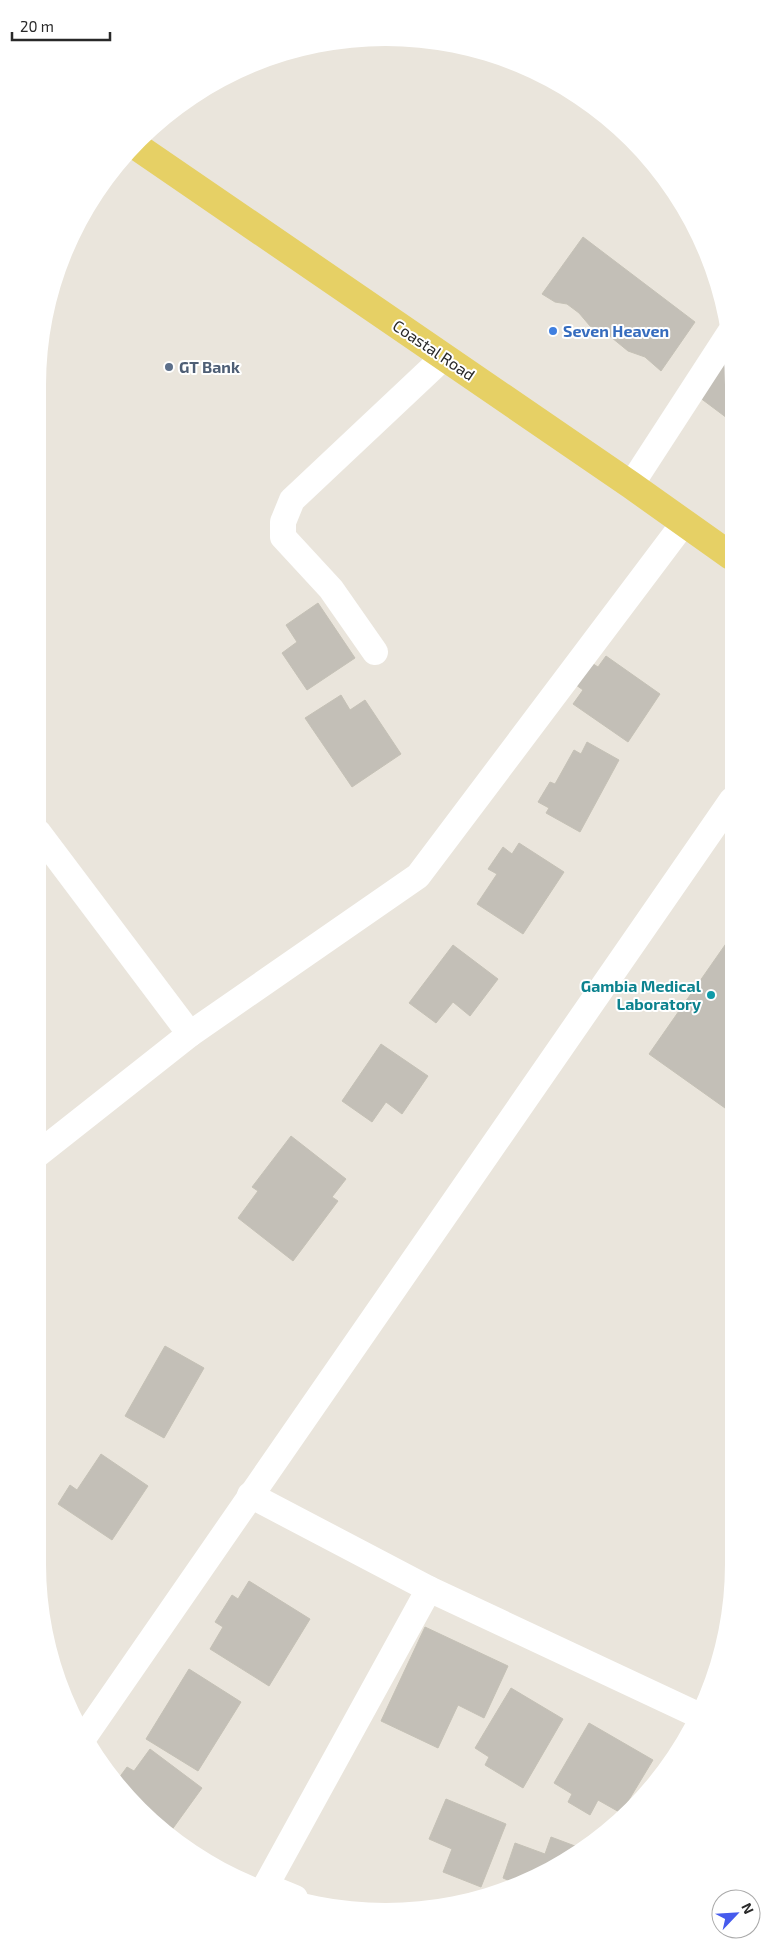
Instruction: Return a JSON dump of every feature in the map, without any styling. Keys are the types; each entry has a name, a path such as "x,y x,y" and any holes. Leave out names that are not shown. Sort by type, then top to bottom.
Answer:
{"main road":[{"name":"Coastal Road","path":"142,150 631,485 683,524 725,552"}],"street":[{"path":"631,485 722,344"},
{"path":"375,652 331,589 283,536 282,522 292,500 444,357"},
{"path":"46,1148 190,1034 418,876 683,524"},
{"path":"89,1728 725,810"},
{"path":"46,843 190,1034"},
{"path":"250,1496 429,1589 691,1712"},
{"path":"268,1882 429,1589"}],"building":[{"path":"583,237 695,322 661,371 645,357 628,351 606,333 590,326 579,313 567,304 555,302 542,294"},
{"path":"724,365 725,416 699,397"},
{"path":"318,603 355,658 307,690 282,653 297,642 286,625"},
{"path":"606,656 660,694 628,742 573,704 583,690 572,682 587,660 598,667"},
{"path":"341,695 350,710 365,700 401,754 352,787 305,718"},
{"path":"587,742 619,760 580,832 546,813 549,808 538,802 550,782 555,784 574,750 581,754"},
{"path":"519,843 564,872 523,934 477,904 497,874 488,869 503,847 512,854"},
{"path":"453,945 498,979 470,1016 453,1002 436,1023 409,1003"},
{"name":"Gambia Medical Laboratory","path":"725,945 725,1108 649,1054"},
{"path":"381,1044 428,1076 402,1114 386,1102 372,1122 342,1101"},
{"path":"291,1136 346,1179 332,1197 338,1201 293,1261 238,1218 258,1191 252,1187"},
{"path":"165,1346 204,1368 164,1438 125,1416"},
{"path":"101,1454 148,1486 112,1540 58,1504 70,1485 77,1490"},
{"path":"249,1581 310,1619 269,1686 210,1649 223,1627 215,1622 232,1595 238,1599"},
{"path":"425,1627 508,1666 484,1718 458,1705 438,1748 381,1721"},
{"path":"189,1669 241,1702 198,1771 146,1739"},
{"path":"511,1688 563,1719 523,1788 485,1765 489,1757 475,1748"},
{"path":"589,1723 653,1760 630,1798 617,1811 598,1800 590,1815 568,1802 572,1794 554,1783"},
{"path":"150,1749 202,1788 173,1828 121,1776 127,1767 134,1771"},
{"path":"446,1799 506,1824 481,1887 443,1872 452,1849 429,1839"},
{"path":"551,1837 574,1846 536,1868 508,1880 503,1878 515,1843 545,1854"}],"place":[{"name":"Seven Heaven","path":"553,331"},
{"name":"GT Bank","path":"169,367"},
{"name":"Gambia Medical Laboratory","path":"711,995"}]}
